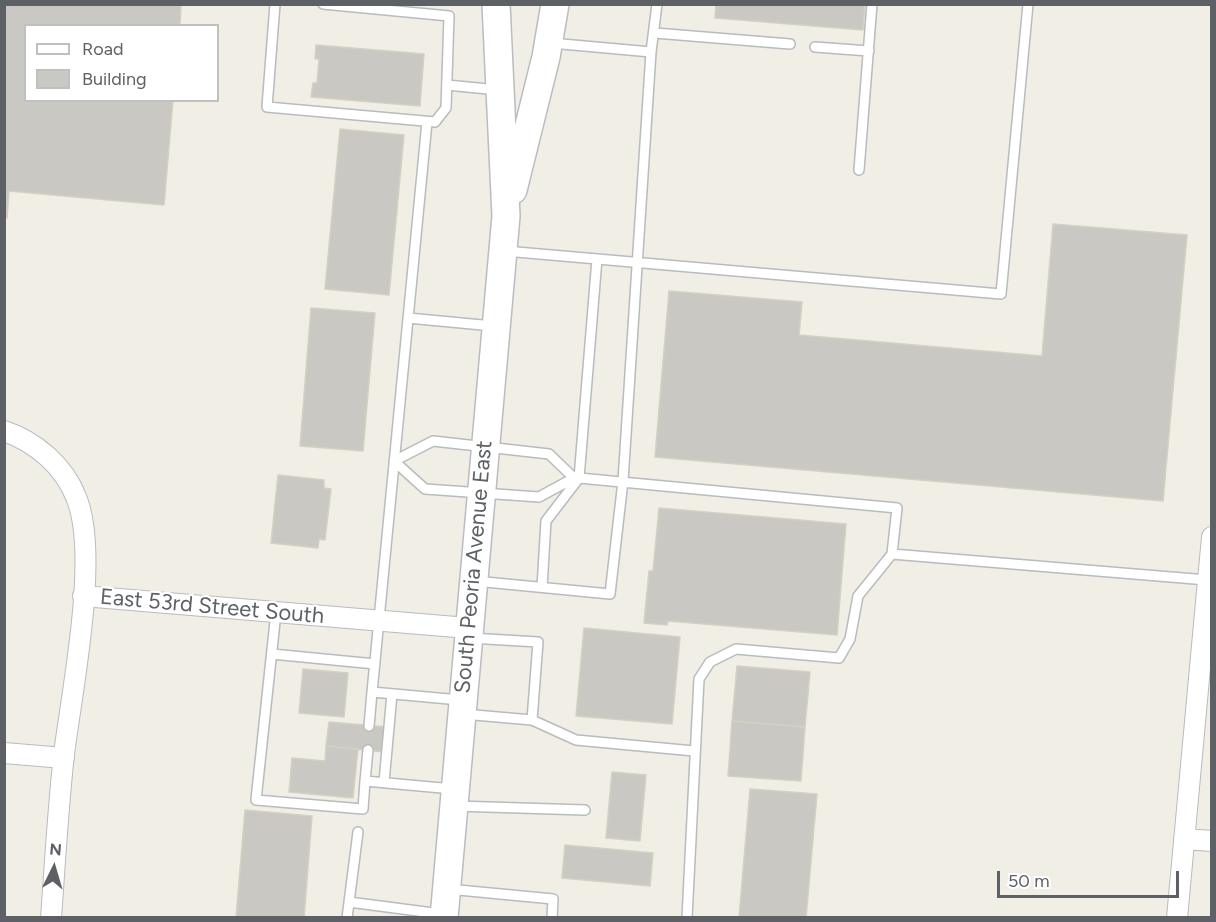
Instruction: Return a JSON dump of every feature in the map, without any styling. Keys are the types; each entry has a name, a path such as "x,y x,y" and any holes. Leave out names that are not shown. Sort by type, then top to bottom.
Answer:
{"main road":[{"name":"South Peoria Avenue East","path":"444,907 506,216 496,4"},
{"name":"South Peoria Avenue East","path":"506,216 549,43 555,4"}],"street":[{"name":"East 53rd Street South","path":"4,431 34,446 54,462 77,498 84,523 86,550 83,596 379,621 468,633"},
{"path":"1177,918 1212,537"},
{"path":"51,918 64,758 83,596"},
{"path":"4,753 64,758"},
{"path":"1184,839 1212,841"}],"lane":[{"path":"275,4 267,108 435,122 446,108 449,16 323,4"},
{"path":"473,581 610,594 623,481 635,262 651,52 657,4"},
{"path":"859,170 872,4"},
{"path":"503,251 1001,294 1028,4"},
{"path":"655,33 790,44"},
{"path":"549,43 651,52"},
{"path":"815,46 869,51"},
{"path":"447,85 499,90"},
{"path":"369,726 428,122"},
{"path":"542,587 546,521 577,478 597,259"},
{"path":"408,318 496,326"},
{"path":"394,461 433,441 549,454 577,478"},
{"path":"394,461 425,489 538,497 577,478 897,508 892,554 858,596 850,639 839,658 736,649 710,662 699,679 687,918"},
{"path":"892,554 1208,580"},
{"path":"276,612 256,800 363,809 368,750"},
{"path":"468,633 538,642 532,720"},
{"path":"272,654 375,664"},
{"path":"372,692 532,720 576,741 694,751"},
{"path":"384,782 393,694"},
{"path":"365,781 384,782 454,797 585,810"},
{"path":"347,918 358,832"},
{"path":"349,902 444,907 553,899 552,918"}],"building":[{"path":"4,4 181,4 180,24 24,24 24,102 173,102 164,205 9,191 7,218 4,218"},
{"path":"716,4 865,4 863,30 715,18"},
{"path":"316,45 424,54 420,106 311,97 313,83 317,83 319,59 315,59"},
{"path":"340,129 404,135 389,295 325,289"},
{"path":"1053,224 1187,235 1163,501 655,457 669,291 802,302 799,335 1042,356"},
{"path":"311,308 375,313 363,451 300,446"},
{"path":"278,475 324,480 324,488 331,489 325,540 319,539 318,548 271,543"},
{"path":"659,508 846,524 837,635 668,621 667,625 644,623 649,571 653,571"},
{"path":"584,628 680,637 672,724 576,716"},
{"path":"737,666 810,672 805,727 732,721"},
{"path":"303,669 348,673 344,717 299,713"},
{"path":"732,721 805,727 801,781 728,776"},
{"path":"329,722 387,727 384,752 326,746"},
{"path":"326,746 358,749 353,798 289,792 292,758 325,761"},
{"path":"612,772 646,775 640,841 606,838"},
{"path":"750,789 817,794 806,918 739,918"},
{"path":"245,810 312,816 304,918 236,918"},
{"path":"565,845 653,853 650,886 562,878"}]}
